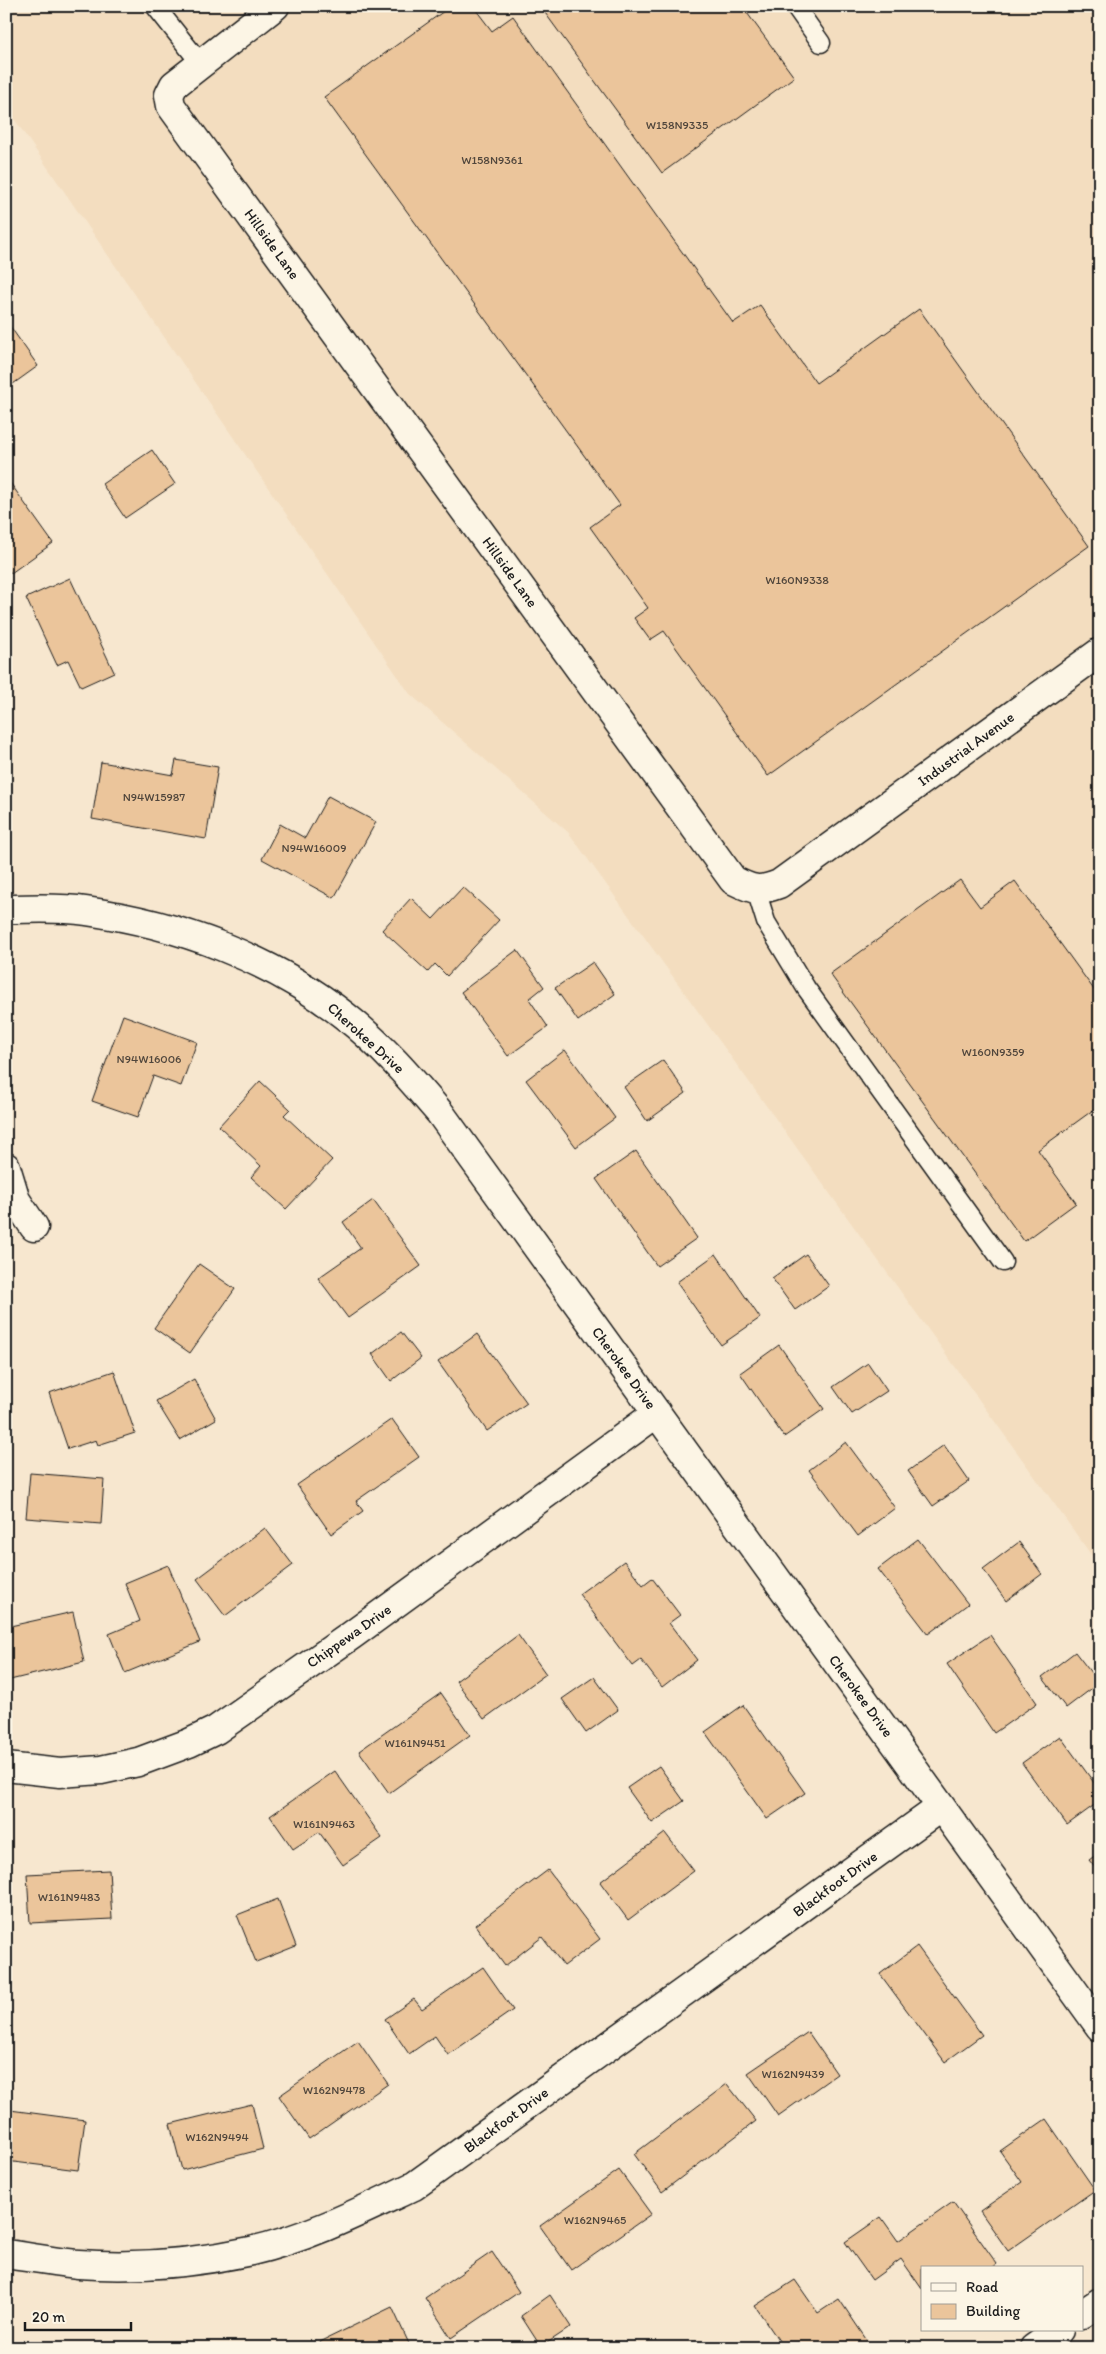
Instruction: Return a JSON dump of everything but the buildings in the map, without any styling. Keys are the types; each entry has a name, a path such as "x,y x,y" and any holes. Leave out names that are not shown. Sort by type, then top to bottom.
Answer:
{"street":[{"name":"Hillside Lane","path":"275,6 174,85 169,95 171,106 733,880 756,890"},
{"name":"Industrial Avenue","path":"756,890 764,890 780,884 1100,652"},
{"name":"Cherokee Drive","path":"6,909 85,911 181,931 242,954 316,994 347,1017 392,1058 440,1113 1100,2027"},
{"path":"6,1167 16,1200 34,1227"},
{"name":"Chippewa Drive","path":"6,1767 60,1773 102,1770 146,1759 189,1743 216,1730 360,1629 657,1413"},
{"name":"Blackfoot Drive","path":"6,2254 86,2264 135,2266 200,2260 252,2251 335,2223 405,2190 941,1807"},
{"path":"1084,2313 1100,2302"},
{"path":"1034,2348 1056,2332"}],"lane":[{"path":"155,6 202,64"},
{"path":"795,6 821,43"},
{"path":"756,890 766,922 796,972 1003,1262"}],"shaded area":[{"path":"6,6 1100,6 1100,1567 569,833 410,694 6,107"}]}
